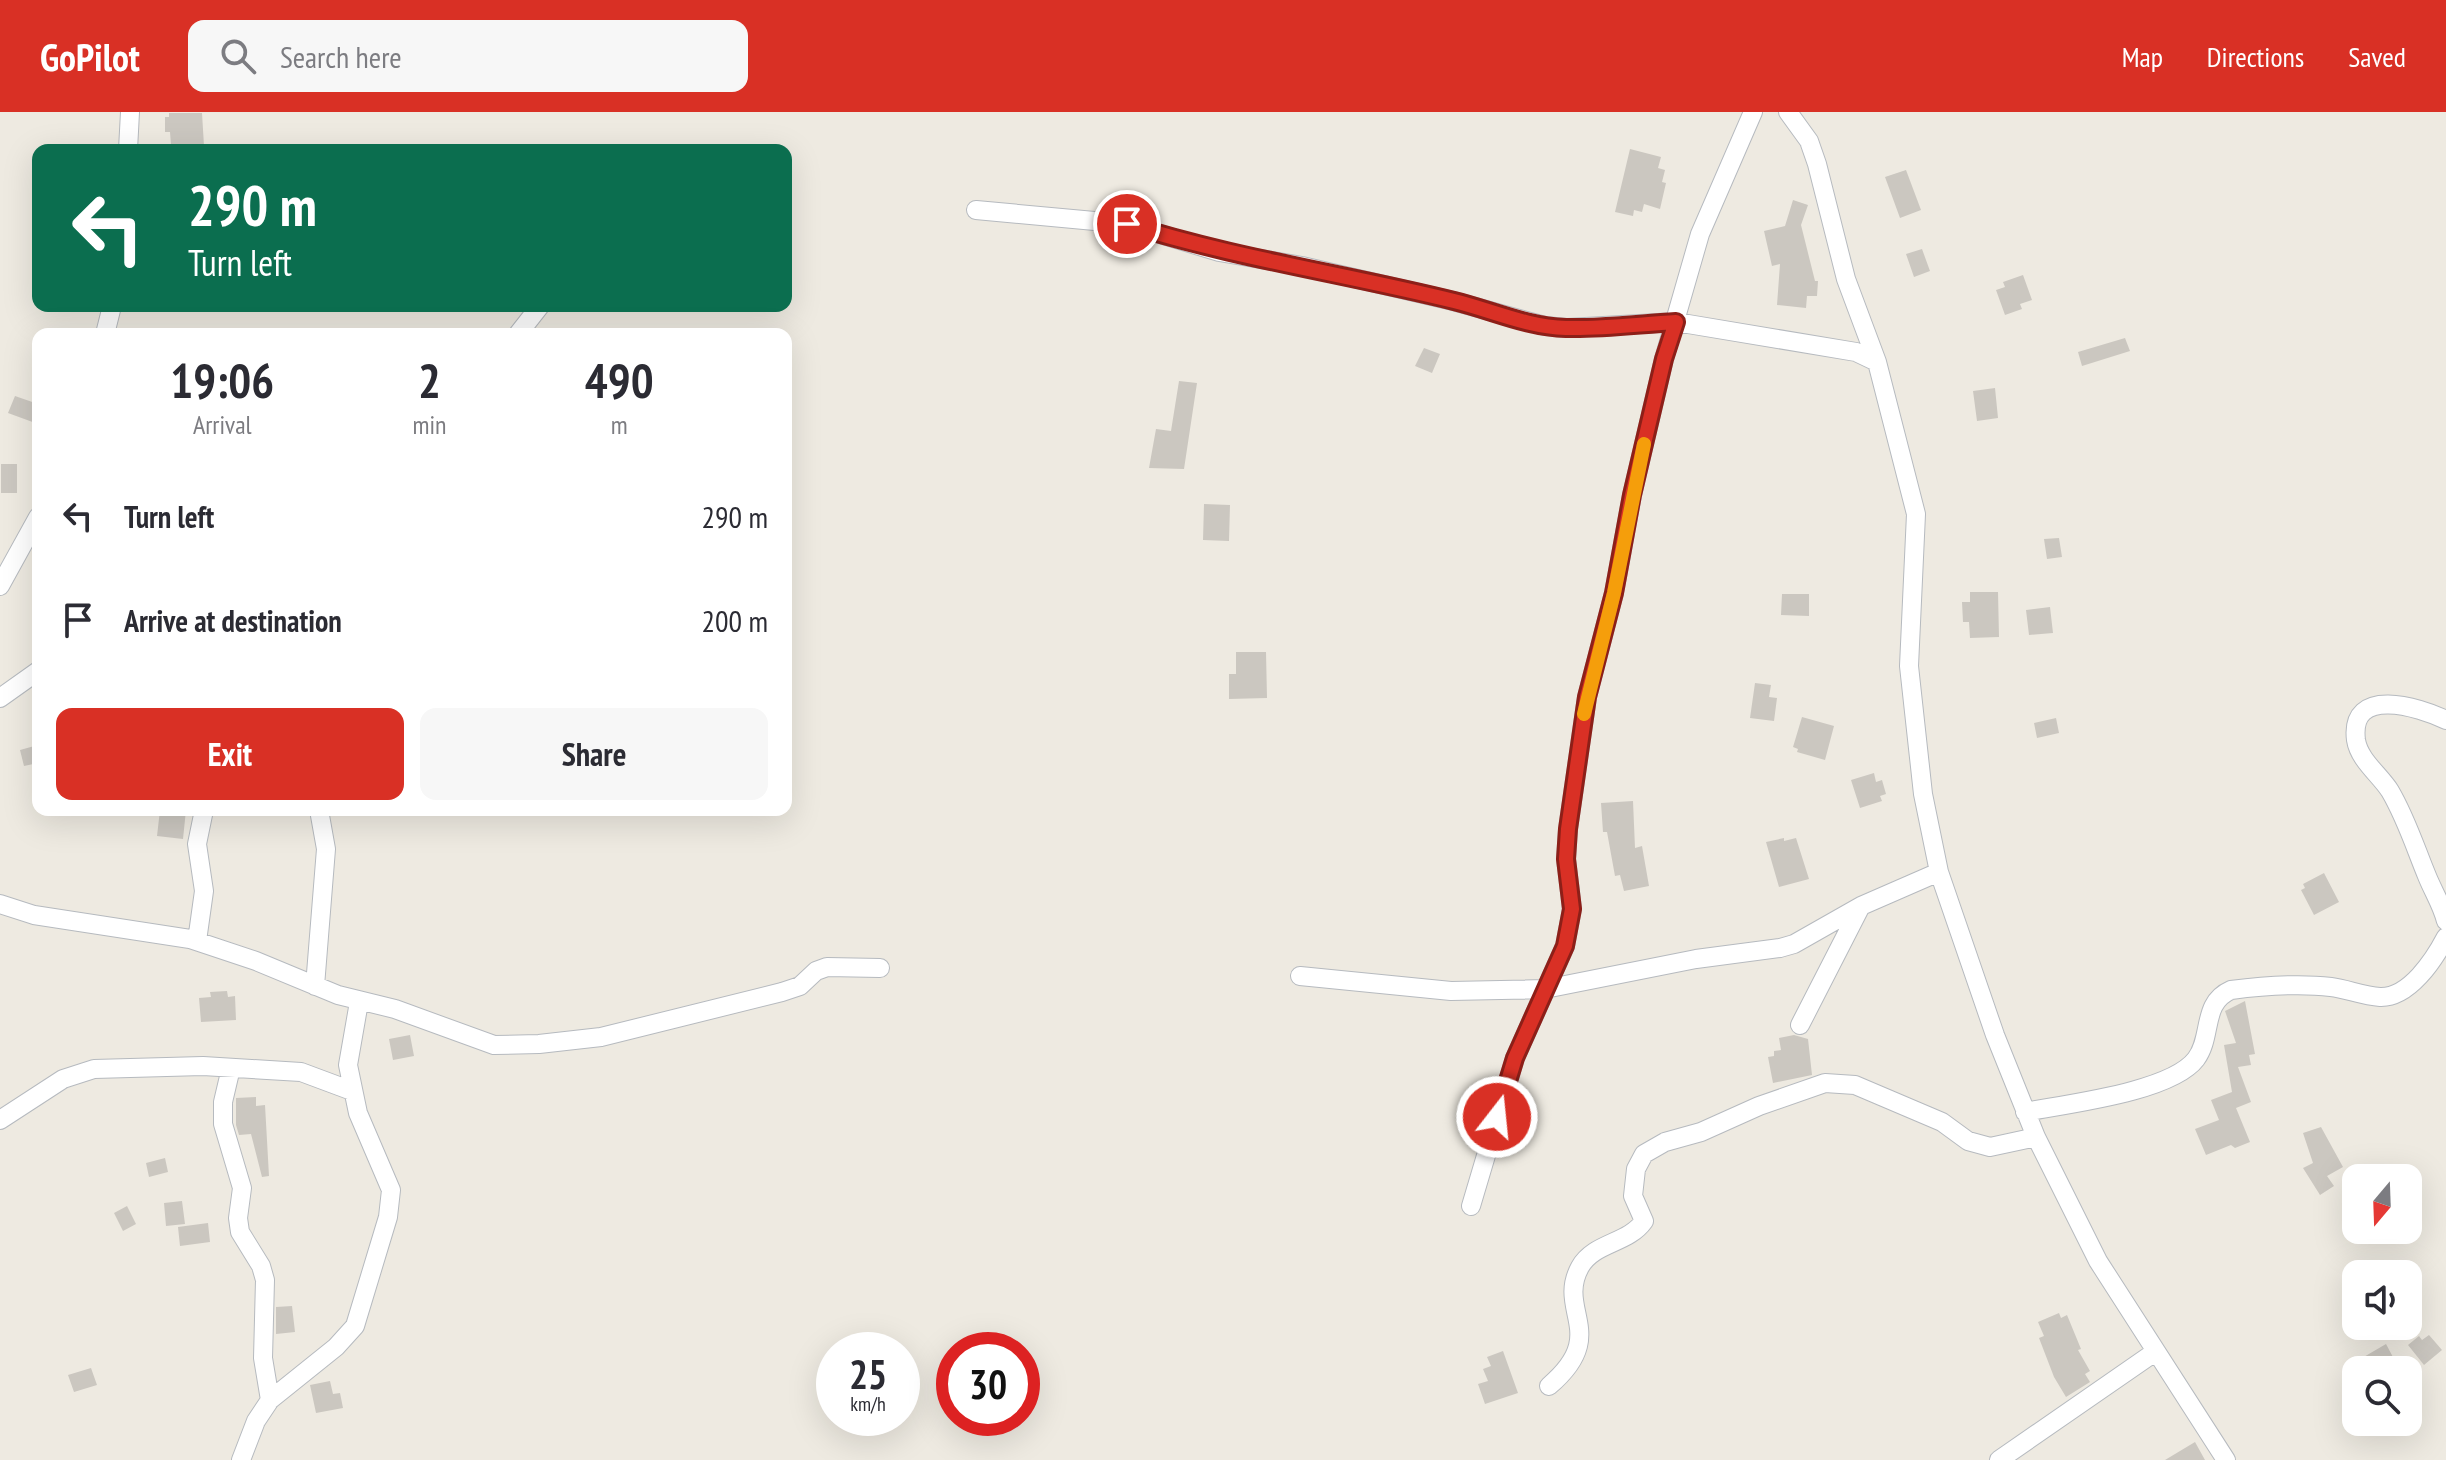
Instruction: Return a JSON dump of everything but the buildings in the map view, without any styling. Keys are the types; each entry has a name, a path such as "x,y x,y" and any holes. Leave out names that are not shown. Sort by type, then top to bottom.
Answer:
{"street":[{"path":"128,144 130,112"},
{"path":"1471,1206 1515,1058 1570,927 1572,909 1566,859 1587,697 1614,593 1632,495 1664,359 1700,234 1753,112"},
{"path":"1788,112 1809,141 1846,279 1877,362 1916,514 1909,666 1923,794 1939,872 2036,1137 2098,1261 2155,1352 2213,1435 2226,1460"},
{"path":"976,210 1127,224 1219,252 1302,266 1545,326 1567,328 1676,322 1856,352 1877,362"},
{"path":"523,328 535,312"},
{"path":"0,586 32,528"},
{"path":"0,698 32,676"},
{"path":"2446,720 2389,702 2366,710 2357,723 2356,742 2389,789 2409,829 2446,921"},
{"path":"197,941 204,891 197,844 203,816"},
{"path":"315,986 326,849 320,816"},
{"path":"1300,976 1451,991 1545,989 1696,959 1794,944 1861,906 1939,872"},
{"path":"0,904 34,915 136,928 197,941 359,1002 395,1009 481,1042 539,1044 629,1031 800,986 816,971 827,967 880,968"},
{"path":"1800,1025 1861,906"},
{"path":"2025,1112 2148,1086 2180,1073 2195,1060 2204,1044 2209,1011 2221,994 2254,987 2329,986 2380,997 2393,995 2408,987 2429,965 2446,937"},
{"path":"241,1460 256,1421 270,1400 336,1347 355,1326 388,1217 391,1190 358,1113 352,1091 349,1048 359,1002"},
{"path":"0,1120 63,1079 82,1071 178,1066 308,1073 352,1091"},
{"path":"231,1068 223,1102 223,1124 242,1188 238,1218 240,1232 261,1266 265,1280 263,1358 270,1400"},
{"path":"1549,1386 1570,1369 1579,1347 1580,1327 1575,1295 1579,1268 1594,1251 1635,1234 1644,1221 1633,1196 1636,1169 1644,1154 1665,1142 1701,1132 1759,1106 1825,1083 1855,1085 1942,1122 1968,1141 1990,1147 2036,1137"},
{"path":"1999,1460 2155,1352"}],"slow traffic":[{"path":"1584,714 1614,593 1644,444"}],"route":[{"path":"1127,224 1219,252 1302,266 1545,326 1567,328 1676,322 1664,359 1632,495 1614,593 1587,697 1568,829 1566,859 1572,909 1570,927 1565,946 1515,1058 1497,1117"}]}
